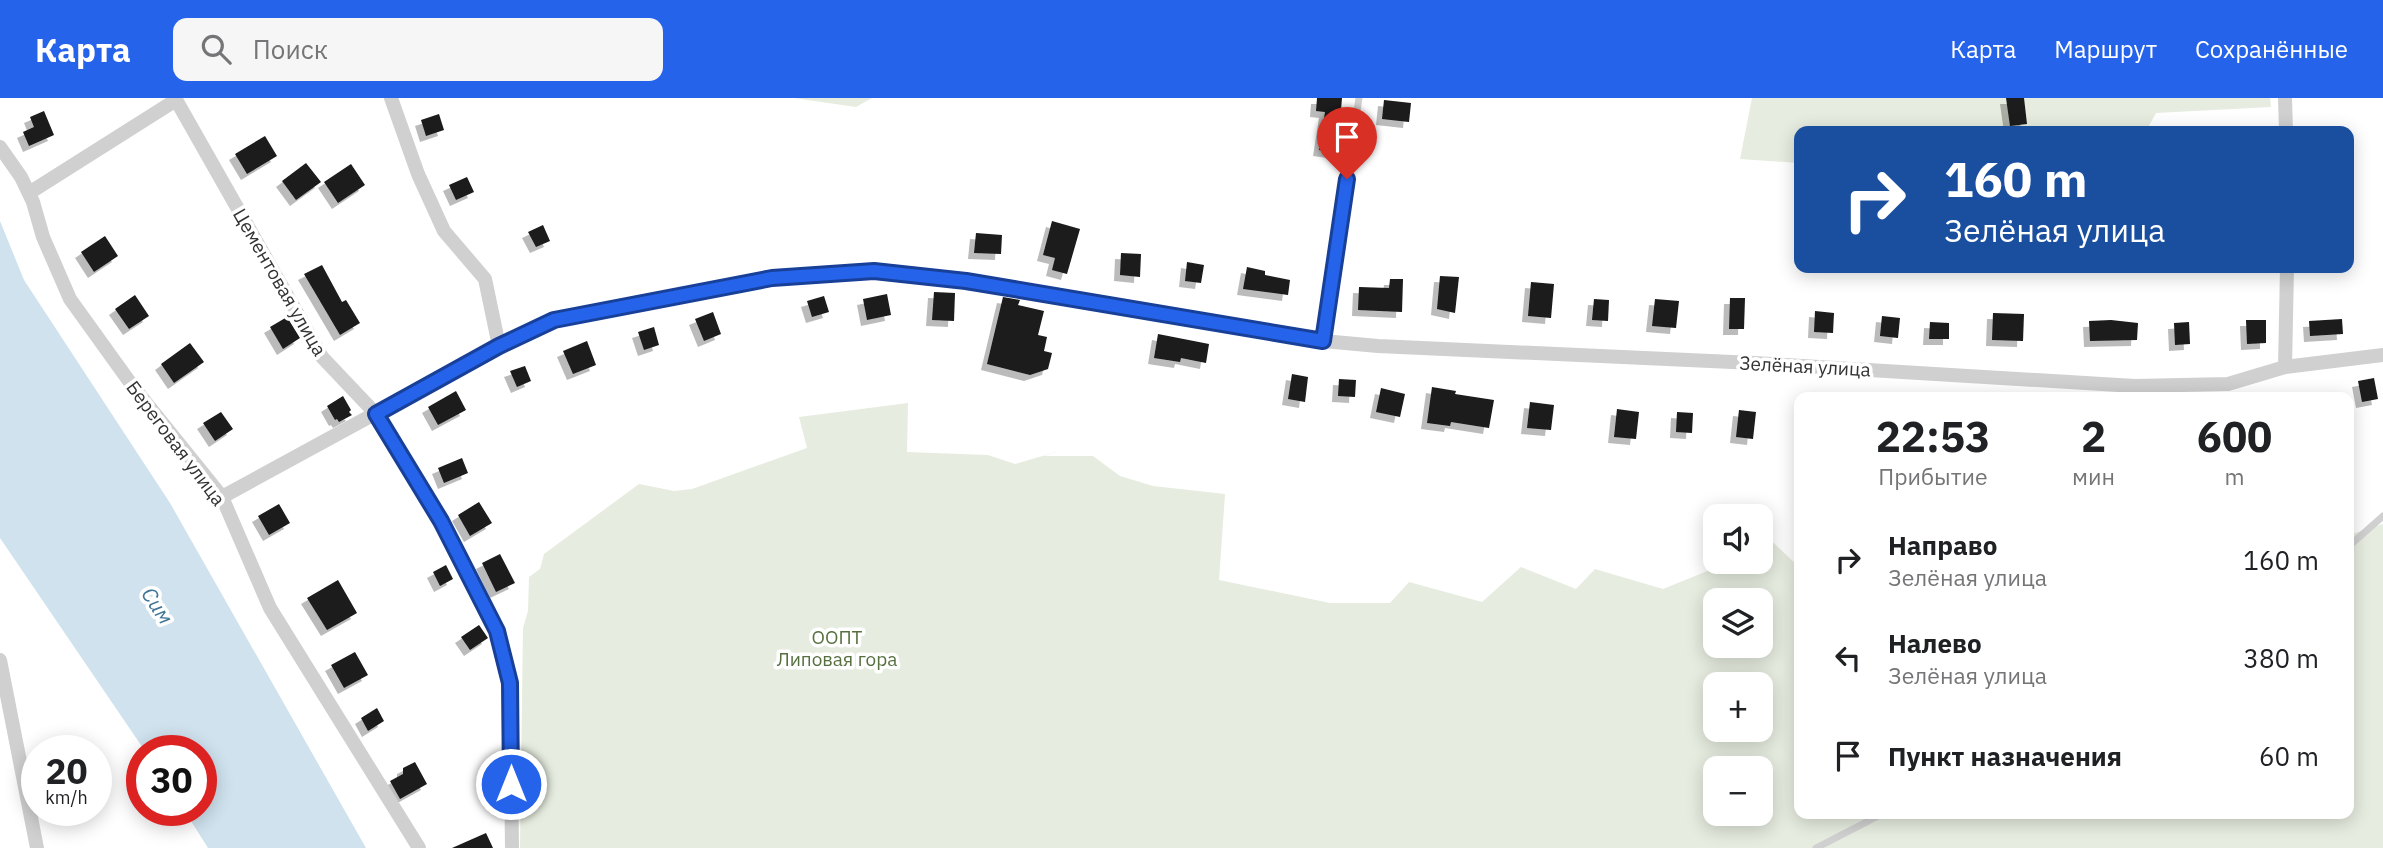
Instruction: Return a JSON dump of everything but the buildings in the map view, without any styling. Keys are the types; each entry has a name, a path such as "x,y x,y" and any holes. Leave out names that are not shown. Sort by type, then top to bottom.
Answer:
{"street":[{"path":"391,98 418,174 444,231 485,279 499,346"},
{"path":"2285,98 2287,126"},
{"path":"29,193 175,99"},
{"name":"Цементовая улица","path":"175,99 322,357 376,414 441,521 497,631 510,683 512,848"},
{"name":"Береговая улица","path":"0,147 22,177 43,237 70,299 134,388 222,497 270,608 419,848"},
{"name":"Зелёная улица","path":"222,497 499,346 554,320 772,278 874,271 966,281 1323,341 1378,346 1810,366 2135,386 2228,384 2285,367 2383,355"},
{"path":"2285,367 2287,273"},
{"path":"0,660 37,848"}],"lane":[{"path":"1323,341 1359,98"},
{"path":"2354,542 2383,516"},
{"path":"1816,848 1872,819"}],"green space":[{"path":"794,98 872,98 856,107"},
{"path":"1752,98 2270,98 2271,107 2156,113 2149,126 1794,126 1794,163 1740,159"},
{"name":"ООПТ Липовая гора","path":"908,403 907,452 988,455 1015,464 1063,450 1044,456 1093,456 1120,476 1153,486 1225,494 1219,580 1330,603 1390,603 1409,582 1482,602 1521,567 1576,589 1595,569 1663,589 1703,573 1773,574 1773,542 1794,562 1794,819 2354,819 2354,533 2383,524 2383,848 520,848 523,628 528,611 529,577 540,569 544,554 639,484 674,491 692,489 807,448 799,417"}],"water":[{"name":"Сим","path":"0,221 24,280 170,503 366,848 208,848 194,826 217,826 217,735 134,735 0,538"}],"route":[{"path":"511,784 510,683 497,631 441,521 376,414 499,346 554,320 772,278 874,271 966,281 1323,341 1347,179"}]}
